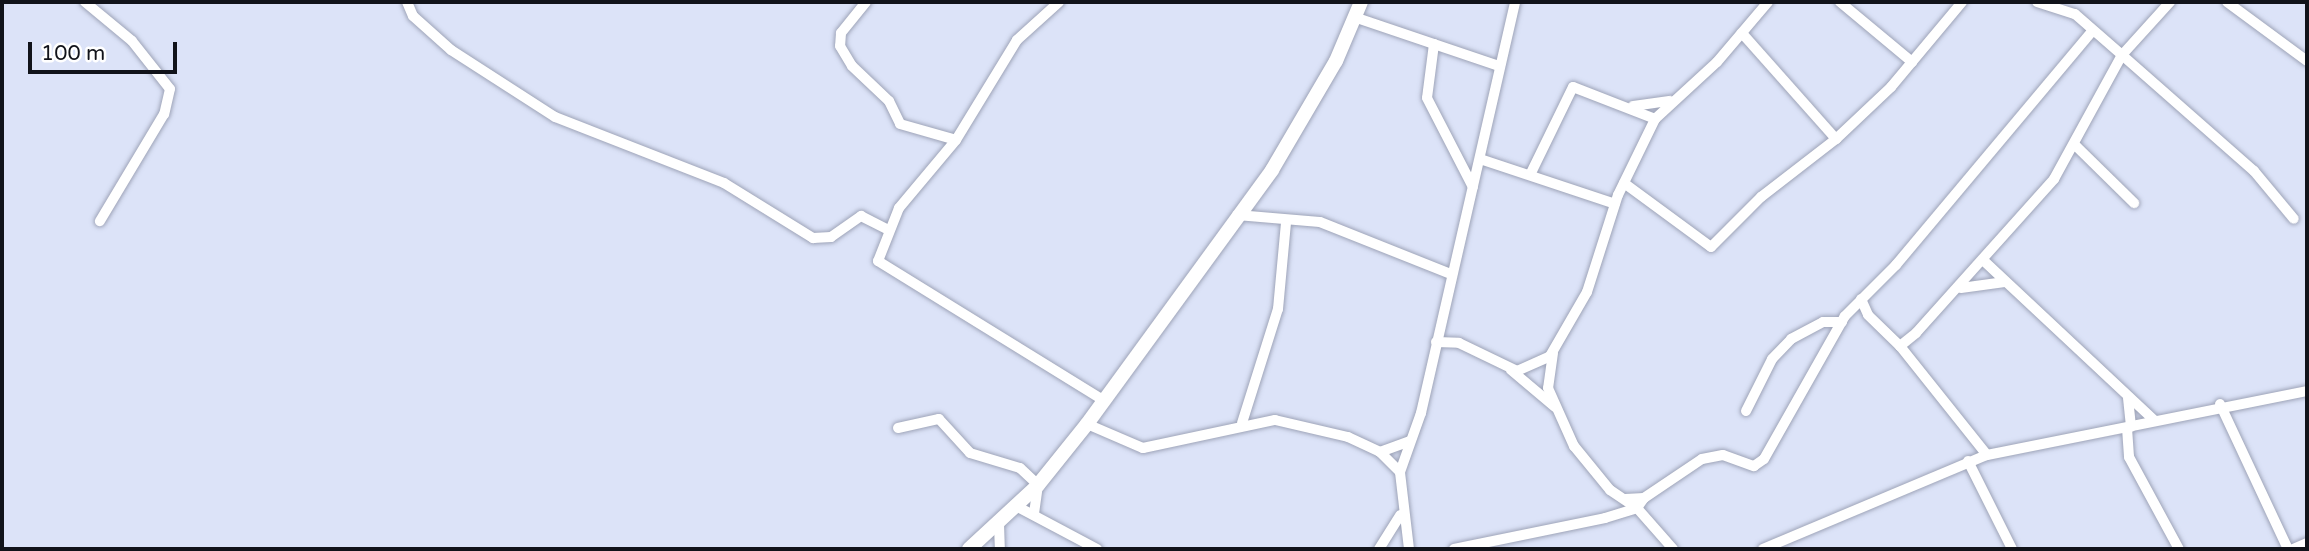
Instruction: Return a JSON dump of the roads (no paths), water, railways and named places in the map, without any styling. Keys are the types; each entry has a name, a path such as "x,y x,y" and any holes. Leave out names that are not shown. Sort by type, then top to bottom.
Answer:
{"street":[{"path":"85,2 146,55 170,89 164,114 100,221"},
{"path":"407,2 413,16 451,50 555,117 724,183 813,238 831,237 861,216 887,229"},
{"path":"866,2 844,25 840,47 858,76 889,101 900,124 945,146"},
{"path":"1059,2 1017,40 956,140 945,146 887,229 880,264 1103,400"},
{"path":"969,549 1038,485 1087,424 1237,215 1306,118 1361,2"},
{"path":"1409,549 1400,515 1400,472 1436,342 1515,2"},
{"path":"1673,549 1637,509 1591,468 1547,382 1553,352 1587,292 1615,204 1656,119 1670,101 1742,33 1768,2"},
{"path":"1840,2 1912,62"},
{"path":"1624,183 1711,247 1761,197 1836,139 1912,62 1962,2"},
{"path":"2038,2 2075,13 2091,33 2122,55 2254,171 2294,219"},
{"path":"1900,346 1961,288 1984,261 2075,145 2122,55 2170,2"},
{"path":"2227,2 2307,61"},
{"path":"1354,18 1499,66"},
{"path":"1742,33 1836,139"},
{"path":"1454,549 1637,509 1644,498 1702,459 1723,456 1759,463 1786,427 1843,319 2091,33"},
{"path":"1434,44 1427,98 1473,187"},
{"path":"1530,175 1573,88 1632,106 1656,119"},
{"path":"1632,106 1670,101"},
{"path":"2075,145 2134,203"},
{"path":"1480,159 1615,204"},
{"path":"1237,215 1286,222 1320,222 1451,274"},
{"path":"1242,424 1278,309 1286,222"},
{"path":"1984,261 2155,421"},
{"path":"1961,288 2005,282"},
{"path":"1861,299 1868,315 1900,346 1987,455"},
{"path":"1746,411 1772,359 1791,339 1823,322 1868,315"},
{"path":"1436,342 1459,342 1511,370 1563,415"},
{"path":"1511,370 1534,368 1553,352"},
{"path":"1763,549 1987,455 2129,428 2220,404 2307,391"},
{"path":"2128,398 2129,457 2179,549"},
{"path":"2220,404 2290,549 2307,543"},
{"path":"898,428 939,419 970,453 1020,468 1038,485"},
{"path":"1087,424 1143,448 1169,447 1242,424 1275,419 1333,431 1380,452 1400,472"},
{"path":"1380,452 1410,441"},
{"path":"1968,461 2012,549"},
{"path":"1034,515 1038,485"},
{"path":"1625,499 1644,498"},
{"path":"1016,506 1097,549"},
{"path":"1379,549 1400,515"},
{"path":"999,524 1000,549"}]}
